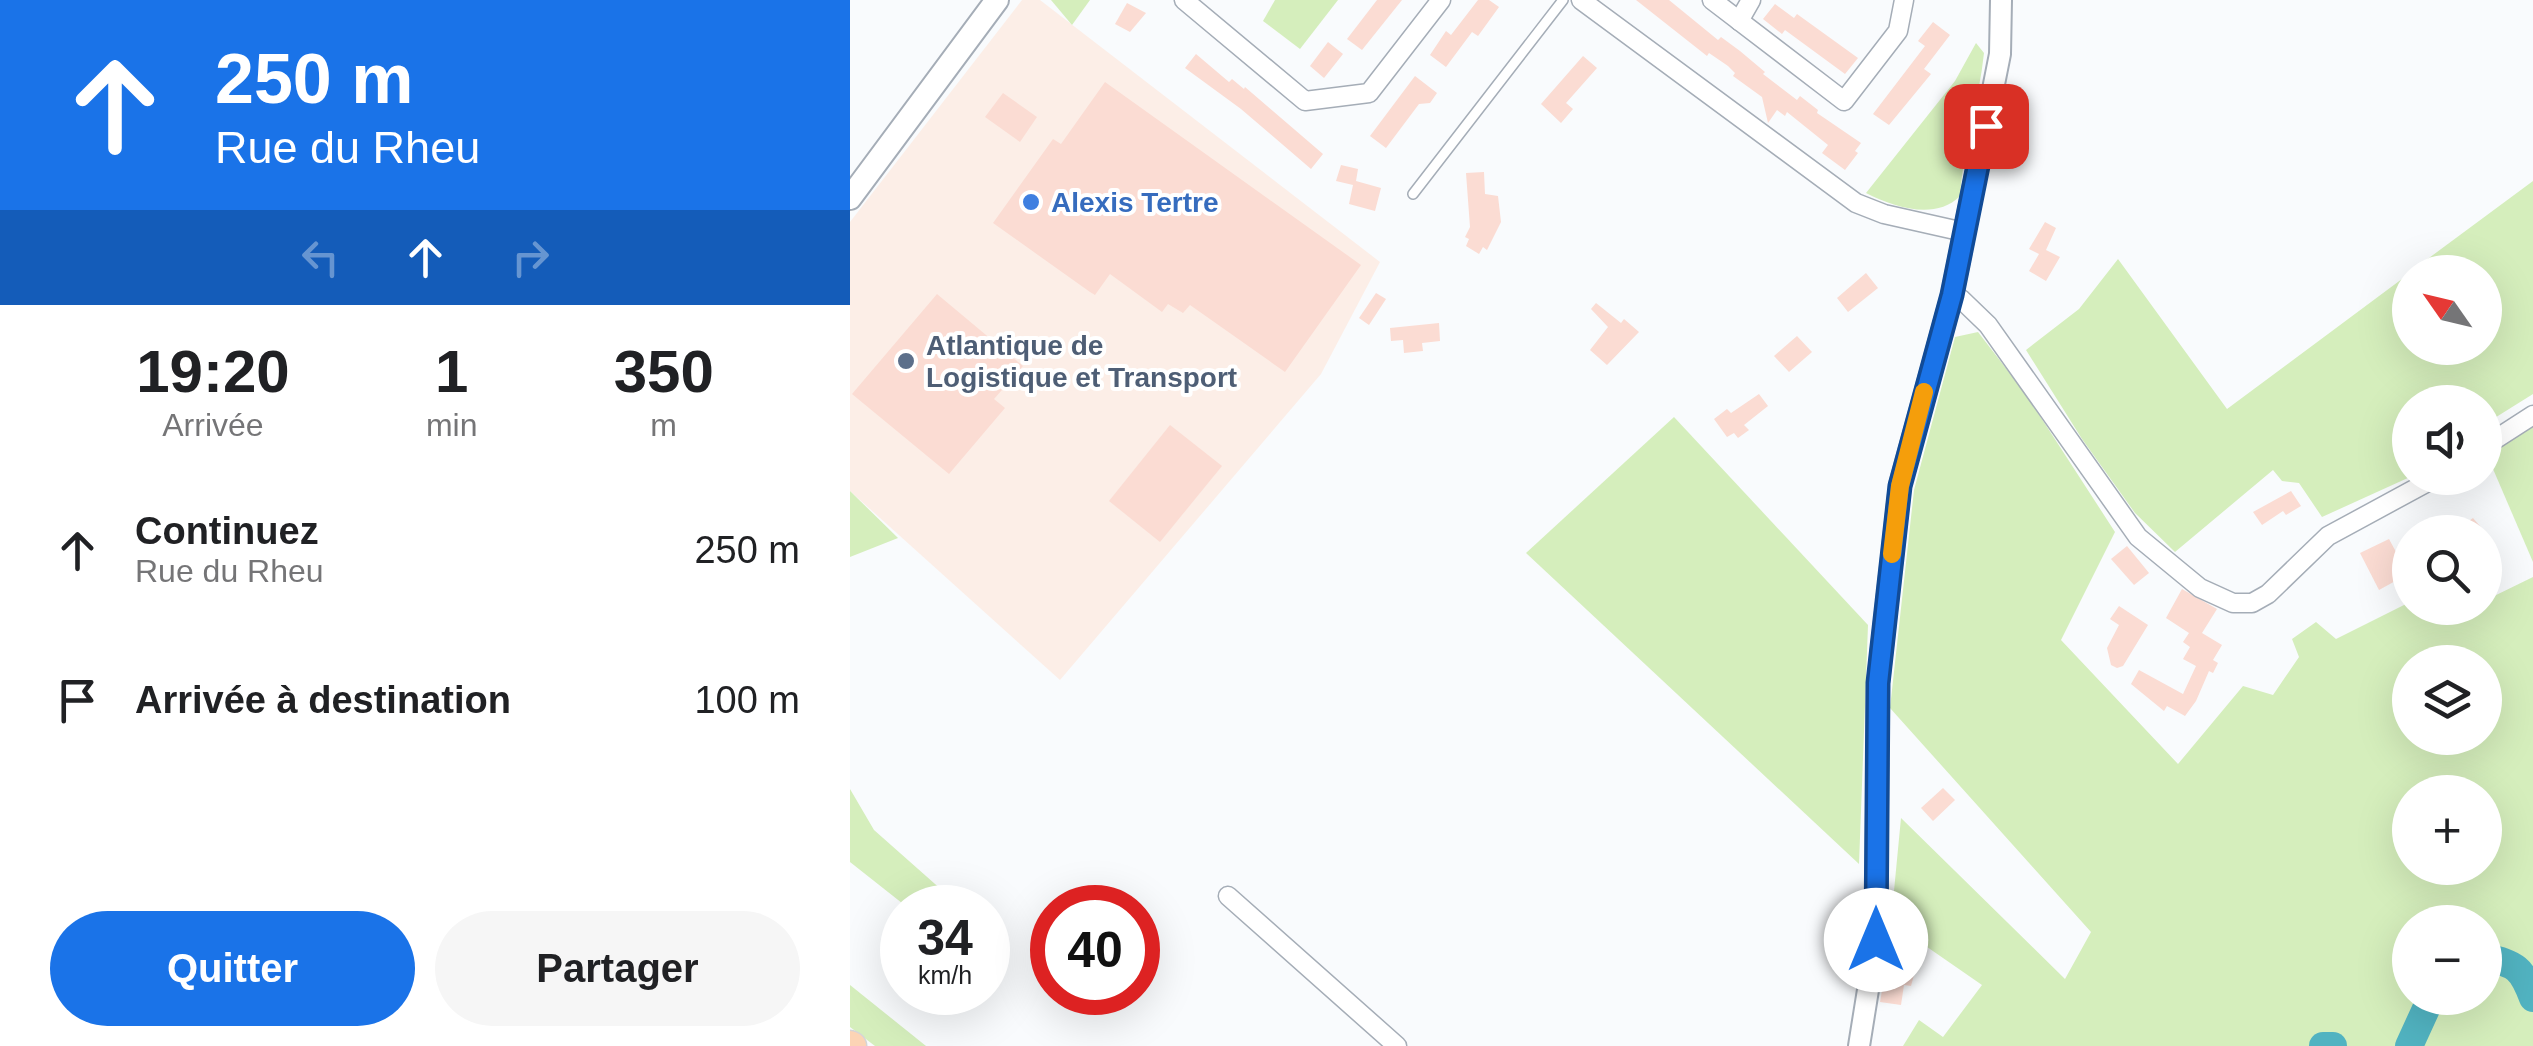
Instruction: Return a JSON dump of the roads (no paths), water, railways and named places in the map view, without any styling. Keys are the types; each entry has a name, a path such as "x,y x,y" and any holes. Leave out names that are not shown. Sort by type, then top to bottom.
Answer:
{"main road":[{"path":"850,198 997,0"}],"street":[{"path":"1184,0 1304,101 1369,93 1442,0"},
{"path":"1580,0 1856,204 1964,232"},
{"path":"1712,0 1844,101 1898,31 1904,0"},
{"path":"1740,21 1751,0"},
{"path":"1859,1046 1876,940 1880,663 1900,486 1952,295 2000,54 2001,0"},
{"path":"1952,295 1962,299 1988,325 2138,537 2200,588 2233,603 2252,603 2268,594 2328,536 2403,495"},
{"path":"2502,435 2533,415"},
{"path":"1228,896 1397,1046"}],"lane":[{"path":"1414,194 1563,0"}],"waterway":[{"path":"2502,961 2516,969 2533,998"},
{"path":"2409,1046 2423,1015"},
{"path":"2323,1046 2333,1046"}],"place":[{"name":"Alexis Tertre","path":"1031,202"},
{"name":"Atlantique de Logistique et Transport","path":"906,361"}]}
